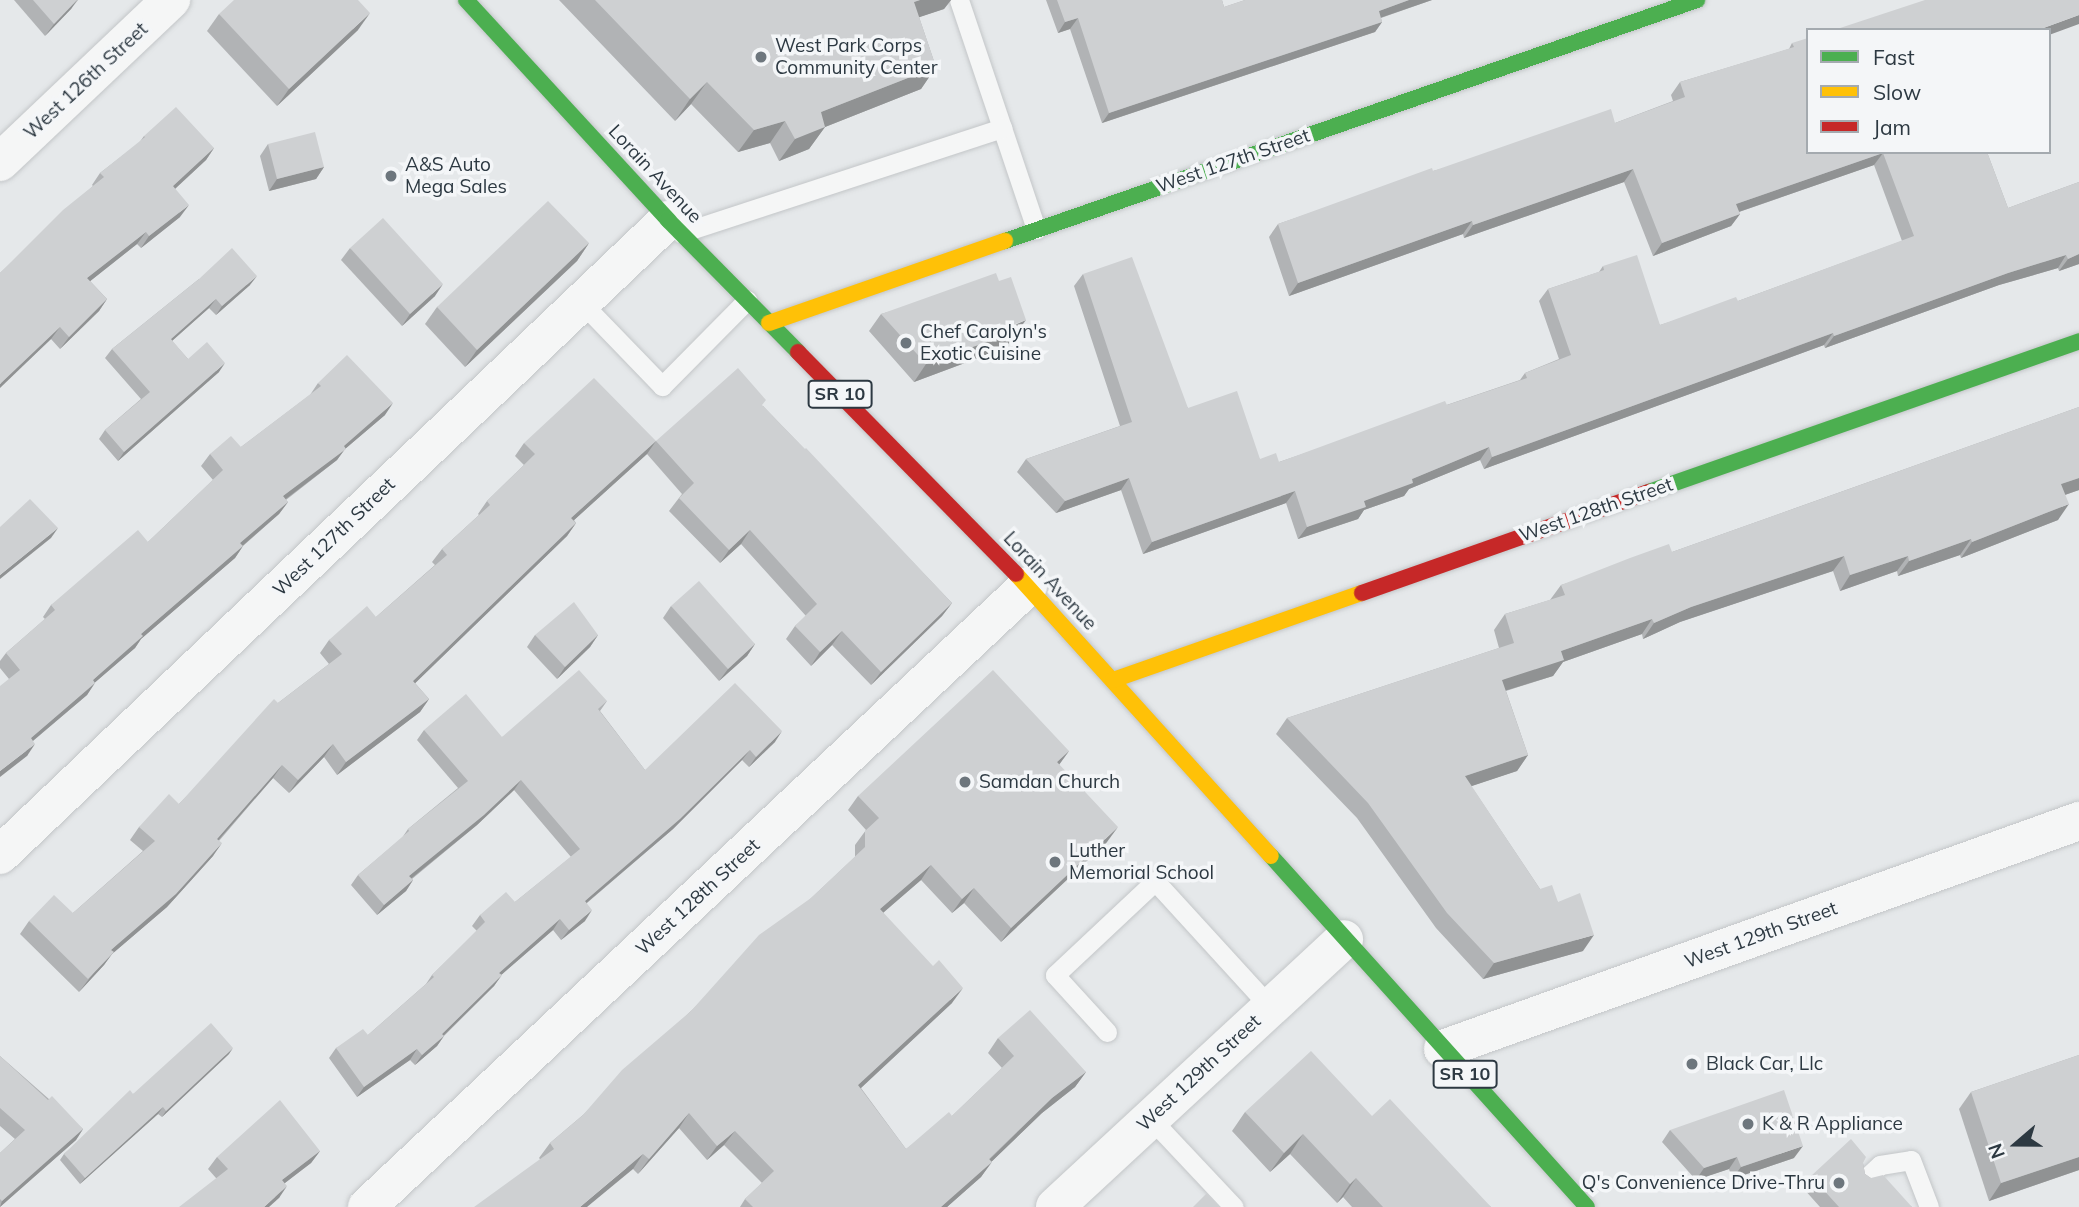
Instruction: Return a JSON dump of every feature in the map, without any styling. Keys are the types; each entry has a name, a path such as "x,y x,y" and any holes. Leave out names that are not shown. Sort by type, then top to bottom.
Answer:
{"street":[{"name":"West 126th Street","path":"0,162 171,0"},
{"name":"Lorain Avenue","path":"466,0 675,227 1028,586 1587,1207"},
{"name":"West 127th Street","path":"769,323 1697,0"},
{"name":"West 127th Street","path":"0,855 581,302 675,227"},
{"name":"West 128th Street","path":"1113,680 2079,341"},
{"name":"West 128th Street","path":"367,1207 1028,586"},
{"name":"West 129th Street","path":"1443,1049 2079,821"},
{"name":"West 129th Street","path":"1055,1207 1345,939"}],"lane":[{"path":"959,0 1036,229"},
{"path":"675,227 1002,128"},
{"path":"581,302 662,386 747,300"},
{"path":"1107,1032 1055,975 1155,881 1270,1007"},
{"path":"1150,1118 1234,1207"},
{"path":"1866,1178 1880,1165 1911,1160 1929,1207"}],"building":[{"path":"33,0 77,0 54,24"},
{"path":"234,0 358,0 370,13 289,89 219,14"},
{"name":"West Park Corps Community Center","path":"595,0 920,0 914,2 936,67 821,112 825,127 795,139 785,121 754,130 707,82 690,99"},
{"path":"1057,0 1222,0 1224,7 1245,0 1409,0 1379,11 1382,22 1109,113 1078,18 1065,22"},
{"path":"1925,0 2079,0 2079,15 2043,28 1840,28"},
{"path":"1806,39 1806,154 1880,154 1736,204 1740,214 1662,243 1633,169 1473,225 1472,221 1298,283 1278,224 1432,168 1433,171 1611,109 1615,123 1685,97 1680,82 1794,47 1792,43"},
{"path":"176,107 214,148 173,186 189,205 149,236 146,232 87,278 107,299 69,337 60,327 0,384 0,273 63,210 104,177 100,173 145,137"},
{"path":"315,132 324,167 277,179 268,144"},
{"path":"1883,154 1988,154 2008,208 2079,182 2079,254 2068,259 2066,255 2008,273 1834,336 1833,333 1492,457 1489,447 1412,479 1413,483 1364,501 1366,507 1307,527 1295,491 1152,542 1129,478 1065,501 1026,459 1132,422 1083,274 1132,257 1188,408 1237,391 1260,459 1276,453 1279,462 1445,401 1447,405 1527,378 1525,373 1571,355 1548,289 1604,270 1603,266 1637,255 1660,325 1736,297 1738,301 1914,236"},
{"path":"548,201 589,243 477,350 437,307"},
{"path":"383,218 443,284 410,314 350,248"},
{"path":"232,248 257,276 222,306 216,299 171,339 188,359 207,342 225,363 124,452 105,430 150,392 112,349 199,279"},
{"path":"996,273 999,281 1011,277 1026,320 1015,324 1017,331 926,364 881,314"},
{"path":"347,355 393,403 344,446 346,449 283,496 288,502 240,543 243,546 141,634 143,636 93,680 95,683 31,738 35,744 0,771 0,686 20,670 6,653 55,610 51,605 138,530 148,542 223,470 210,454 231,436 241,447 321,386 318,383"},
{"path":"738,368 766,400 762,405 952,603 881,672 842,631 820,652 795,626 817,604 750,530 729,550 679,498 694,483 656,441"},
{"path":"594,378 656,441 571,518 576,523 413,681 429,699 346,762 333,744 298,780 282,765 217,839 222,843 176,894 111,950 114,952 88,979 29,921 54,895 73,913 155,841 139,827 169,794 179,804 274,699 278,703 342,654 329,640 367,606 376,617 447,555 442,549 490,505 487,501 535,454 524,443"},
{"path":"2079,407 2079,478 2061,484 2069,504 1972,542 1971,539 1909,561 1908,556 1850,575 1844,556 1691,607 1654,623 1652,619 1561,651 1564,660 1502,680 1528,755 1465,776 1540,889 1552,885 1558,902 1580,893 1594,935 1494,963 1447,913 1368,803 1287,718 1514,643 1505,614 1565,595 1561,585 1669,544 1672,552"},
{"path":"30,499 58,528 0,575 0,527"},
{"path":"699,581 755,644 728,669 671,606"},
{"path":"574,602 598,635 565,667 535,635"},
{"path":"579,670 607,701 598,709 645,770 735,683 782,731 756,757 750,750 680,819 585,901 592,910 569,930 560,919 499,973 502,975 442,1034 444,1036 422,1055 417,1049 364,1087 336,1048 363,1029 368,1035 434,977 432,975 485,922 480,915 506,892 515,902 580,849 521,780 484,815 409,876 413,880 384,905 358,875 409,831 408,829 468,781 424,730 466,694 502,737"},
{"path":"993,670 1069,751 1057,762 1118,827 1011,928 974,888 962,899 931,865 880,909 933,966 939,960 963,988 858,1085 906,1149 949,1112 952,1116 1014,1056 998,1038 1030,1010 1086,1072 1052,1098 989,1159 992,1162 941,1207 753,1207 745,1199 774,1171 735,1131 717,1146 689,1113 649,1159 643,1154 580,1207 474,1207 554,1149 550,1143 583,1115 622,1070 691,1011 759,935 811,898 865,847 865,831 879,818 858,796"},
{"path":"211,1023 233,1048 166,1111 163,1107 85,1178 64,1154 130,1090 133,1094"},
{"path":"1311,1051 1372,1116 1390,1099 1491,1207 1383,1207 1356,1178 1350,1184 1303,1134 1284,1153 1245,1112"},
{"path":"2079,1055 2079,1157 2001,1183 1971,1092"},
{"path":"0,1056 48,1100 52,1096 83,1129 2,1201 0,1153 25,1130 0,1108"},
{"name":"K & R Appliance","path":"1784,1090 1803,1146 1741,1167 1737,1157 1704,1168 1670,1130"},
{"path":"280,1100 320,1151 282,1180 287,1186 264,1207 179,1207 228,1169 217,1157"},
{"name":"Q's Convenience Drive-Thru","path":"1851,1139 1866,1157 1863,1163 1865,1174 1871,1178 1883,1175 1912,1207 1839,1207 1811,1176"},
{"path":"1207,1193 1219,1207 1193,1207"}],"traffic: fast":[{"path":"466,0 668,220 798,352"},
{"path":"1005,241 1697,0"},
{"path":"1649,492 2079,341"},
{"path":"1271,856 1587,1207"}],"traffic: slow":[{"path":"769,323 1005,241"},
{"path":"1016,574 1271,856"},
{"path":"1113,680 1362,593"}],"traffic: jam":[{"path":"798,352 1016,574"},
{"path":"1362,593 1649,492"}],"place":[{"name":"West Park Corps Community Center","path":"761,57"},
{"name":"A&S Auto Mega Sales","path":"391,176"},
{"name":"Chef Carolyn's Exotic Cuisine","path":"906,343"},
{"name":"Samdan Church","path":"965,782"},
{"name":"Luther Memorial School","path":"1055,862"},
{"name":"Black Car, Llc","path":"1692,1064"},
{"name":"K & R Appliance","path":"1748,1124"},
{"name":"Q's Convenience Drive-Thru","path":"1839,1183"}]}
